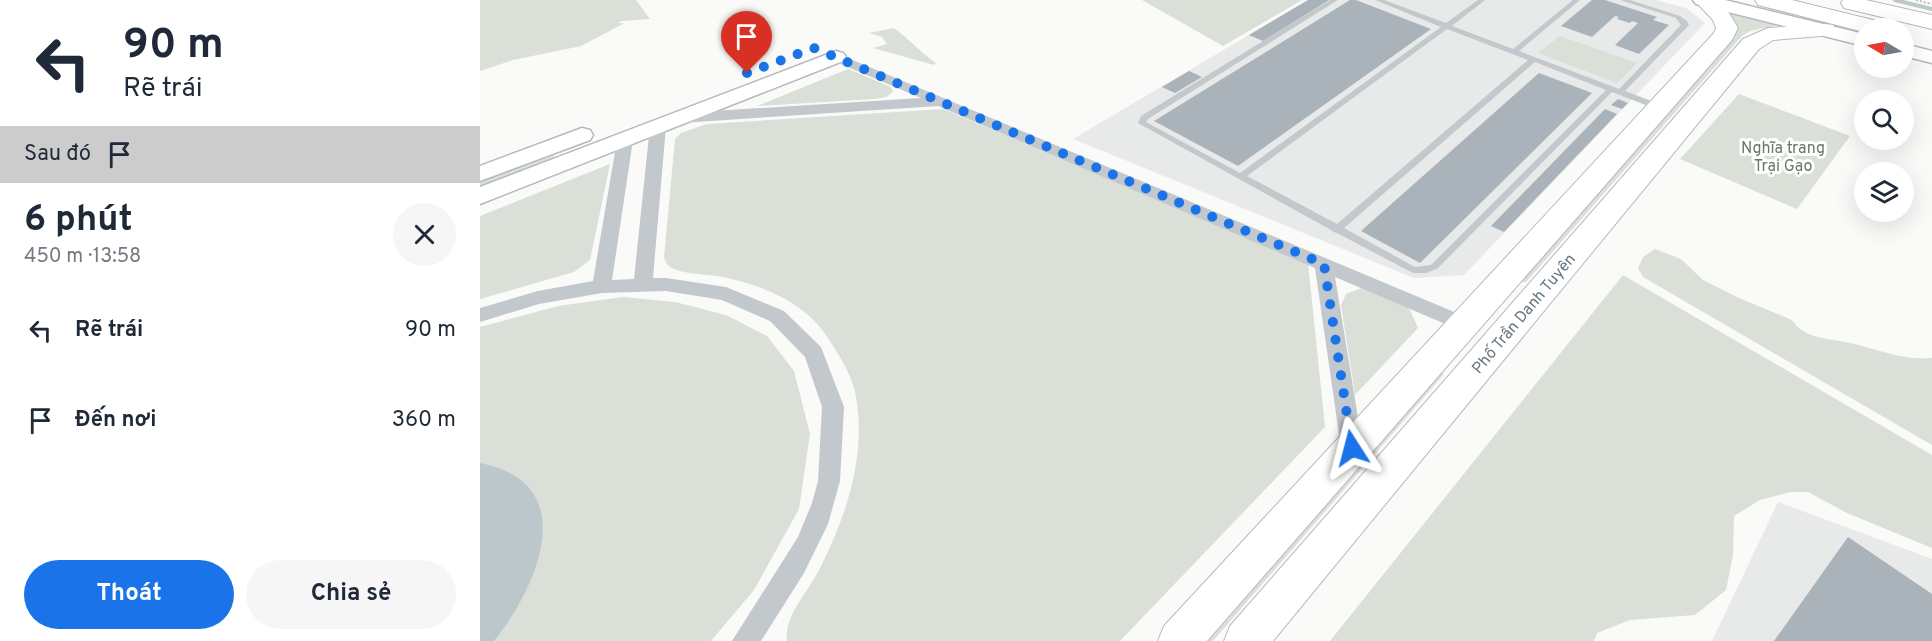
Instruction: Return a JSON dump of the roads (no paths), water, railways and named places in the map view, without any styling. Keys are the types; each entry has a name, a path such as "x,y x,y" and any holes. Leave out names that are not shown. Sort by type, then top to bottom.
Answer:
{"highway":[{"path":"1766,0 1854,22"},
{"path":"1842,0 1932,22"},
{"path":"1914,38 1932,42"}],"main road":[{"path":"1703,0 1854,37"},
{"name":"Phố Trần Danh Tuyên","path":"1179,641 1724,35 1727,28 1722,18 1703,0"},
{"name":"Phố Trần Danh Tuyên","path":"1245,641 1751,44 1768,34 1825,30"},
{"path":"480,174 814,48 836,57"},
{"path":"1914,52 1932,57"},
{"path":"480,196 836,57"},
{"path":"1464,324 1498,342"}],"street":[{"path":"836,57 1464,324"},
{"path":"680,118 939,101"},
{"path":"643,283 658,126"},
{"path":"602,286 625,140"},
{"path":"1324,264 1352,448"},
{"path":"480,315 534,298 602,286 673,283 712,289 748,300 778,317 803,339 821,366 832,400 836,439 829,483 813,532 785,586 745,641"}],"lane":[{"path":"1335,0 1142,120 1144,125 1336,230 1408,268 1426,270 1434,267 1685,25 1685,22 1678,17 1623,0"},
{"path":"1378,0 1659,107"},
{"path":"1240,177 1482,0"},
{"path":"1514,52 1577,0"},
{"path":"1336,230 1534,59"}],"waterway":[{"path":"1895,0 1932,9"}],"park label":[{"name":"Nghĩa trang Trại Gạo","path":"1783,156"}]}
